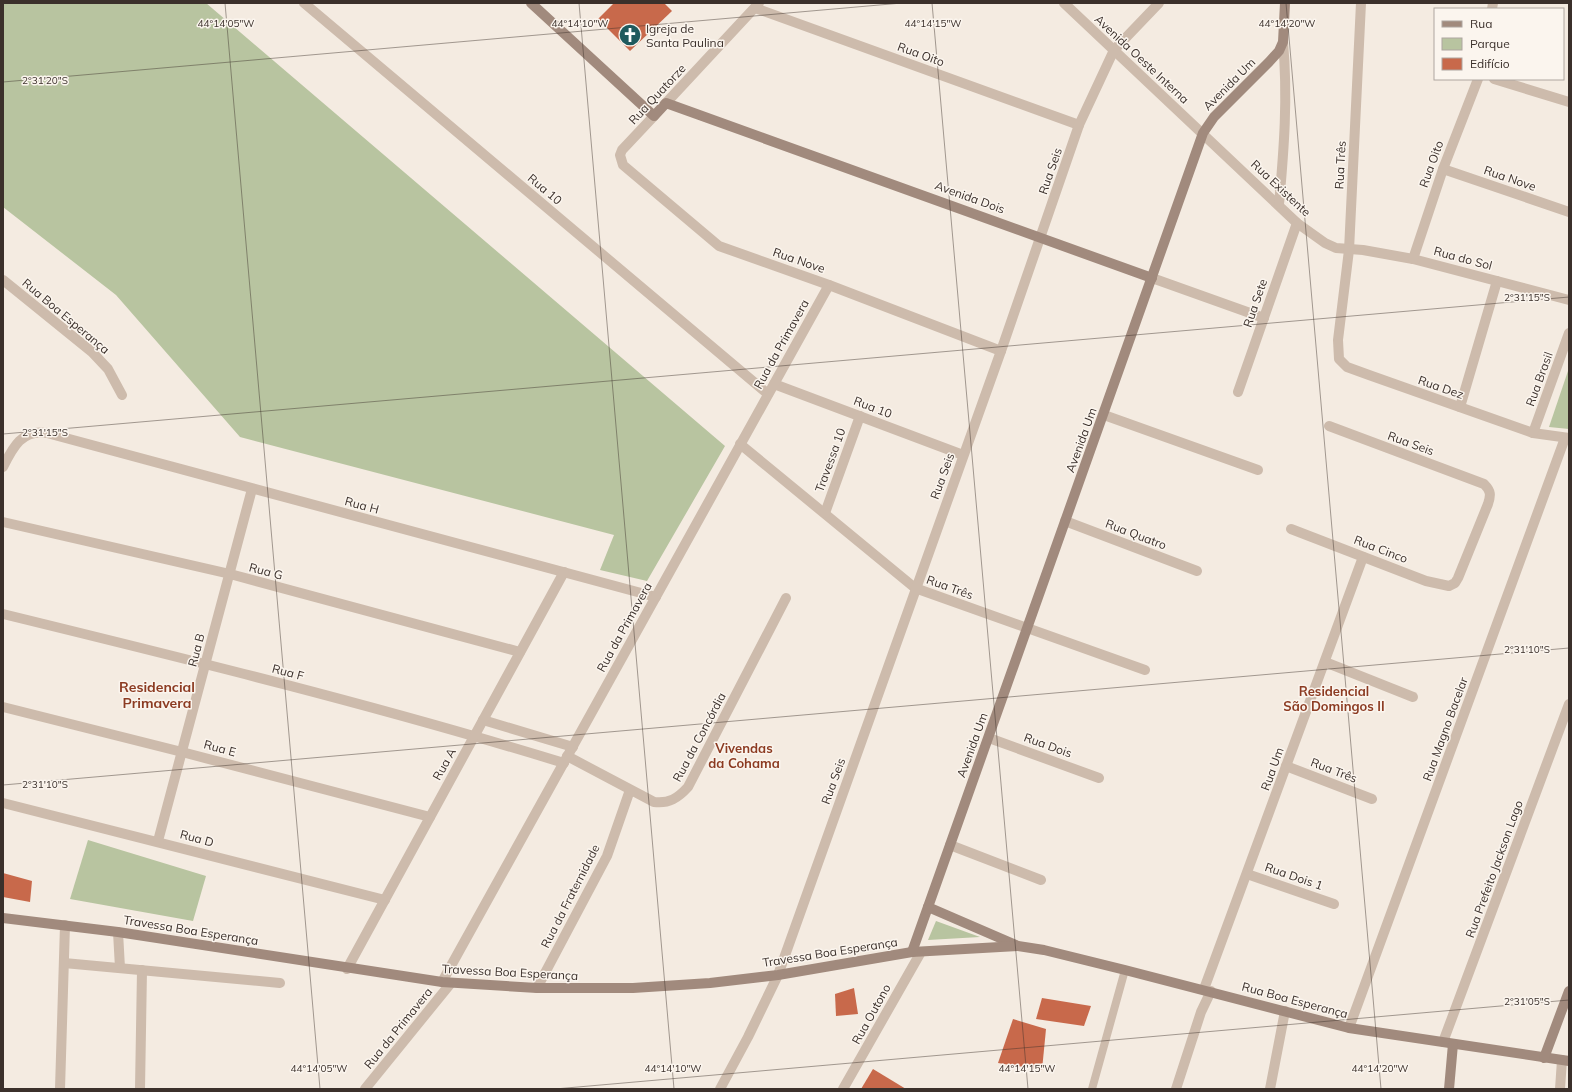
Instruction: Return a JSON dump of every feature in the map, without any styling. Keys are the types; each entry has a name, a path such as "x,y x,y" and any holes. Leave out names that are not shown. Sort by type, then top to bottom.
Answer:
{"street":[{"name":"Rua 10","path":"304,3 768,394"},
{"path":"531,3 654,116"},
{"name":"Avenida Oeste Interna","path":"1064,3 1203,133"},
{"name":"Rua Seis","path":"720,1089 748,1037 778,975 915,588 1001,351 1079,125 1114,50 1158,3"},
{"name":"Avenida Um","path":"917,952 928,907 950,844 1104,415 1203,133 1214,117 1275,57 1283,42 1285,3"},
{"name":"Rua Três","path":"1339,327 1348,250 1361,3"},
{"name":"Rua Quatorze","path":"622,150 757,5"},
{"name":"Rua Oito","path":"757,5 1079,125"},
{"path":"1279,204 1286,117 1286,80 1283,42"},
{"name":"Rua Oito","path":"1413,259 1443,169 1478,80"},
{"path":"1497,80 1569,102"},
{"name":"Avenida Dois","path":"666,104 1041,236 1264,318"},
{"name":"Rua Existente","path":"1203,133 1279,204 1297,223 1325,243 1336,248 1348,250"},
{"name":"Rua Nove","path":"622,150 620,155 623,164 719,246 829,285 1001,351"},
{"name":"Rua Nove","path":"1443,169 1569,212"},
{"name":"Rua Sete","path":"1238,392 1297,223"},
{"name":"Rua do Sol","path":"1348,250 1363,250 1413,259 1569,300"},
{"name":"Rua Boa Esperança","path":"3,280 92,352 108,369 122,395"},
{"path":"1460,407 1497,281"},
{"name":"Rua da Primavera","path":"366,1089 446,983 566,759 829,285"},
{"name":"Rua Dez","path":"1339,327 1339,359 1347,367 1532,433 1567,438"},
{"name":"Rua Brasil","path":"1532,433 1569,333"},
{"name":"Rua 10","path":"774,384 963,455"},
{"path":"1104,415 1258,470"},
{"name":"Travessa 10","path":"825,514 860,416"},
{"name":"Rua Seis","path":"1329,426 1484,484 1489,488 1491,494 1458,578"},
{"name":"Rua H","path":"3,467 11,450 22,437 38,431 656,597"},
{"name":"Rua Magno Bacelar","path":"1349,1028 1567,438"},
{"name":"Rua Três","path":"740,444 915,588 1145,670"},
{"name":"Rua B","path":"158,841 252,489"},
{"name":"Rua Quatro","path":"1066,521 1197,571"},
{"name":"Rua G","path":"3,522 230,574 520,652"},
{"name":"Rua Cinco","path":"1291,529 1444,586 1449,586 1455,583 1458,578"},
{"name":"Rua Um","path":"1176,1089 1207,990 1247,874 1363,557"},
{"name":"Rua A","path":"347,969 564,572"},
{"name":"Rua da Concórdia","path":"566,759 646,799 660,803 673,800 688,787 786,598"},
{"name":"Rua F","path":"3,614 206,664 566,759"},
{"path":"1325,662 1413,697"},
{"name":"Rua Prefeito Jackson Lago","path":"1443,1042 1569,704"},
{"name":"Rua E","path":"3,707 430,817"},
{"path":"483,720 573,747"},
{"name":"Rua Dois","path":"989,738 1099,778"},
{"name":"Rua Três","path":"1286,766 1372,799"},
{"name":"Rua da Fraternidade","path":"537,988 607,856 630,790"},
{"name":"Rua D","path":"3,802 385,900"},
{"path":"950,844 1040,880"},
{"name":"Rua Dois 1","path":"1247,874 1334,904"},
{"path":"928,907 1018,946"},
{"name":"Travessa Boa Esperança","path":"3,918 118,932 347,969 446,983 537,988 633,988 710,983 778,975 917,952 1018,946"},
{"path":"60,1089 65,925"},
{"path":"118,932 120,968"},
{"name":"Rua Boa Esperança","path":"1018,946 1044,950 1207,990 1349,1028 1566,1061"},
{"name":"Rua Outono","path":"843,1089 917,952"},
{"path":"64,963 280,983"},
{"path":"140,1089 142,970"},
{"path":"1544,1058 1569,991"},
{"path":"1270,1089 1285,1011"},
{"path":"1449,1089 1453,1044"},
{"path":"1560,1089 1566,1061"}],"lane":[{"path":"1092,1089 1125,970"}],"green space":[{"path":"3,3 206,3 725,446 647,581 600,570 614,535 240,437 116,295 3,207"},
{"path":"1569,368 1569,429 1549,427"},
{"path":"88,840 206,876 193,921 70,899"},
{"path":"936,921 980,937 928,940"}],"building":[{"name":"Igreja de Santa Paulina","path":"614,3 664,3 672,11 630,51 598,19"},
{"path":"3,873 32,881 30,902 3,897"},
{"path":"854,988 858,1014 836,1016 835,994"},
{"path":"1042,998 1091,1006 1084,1026 1036,1019"},
{"path":"1013,1019 1046,1029 1042,1070 998,1063"},
{"path":"873,1069 906,1089 861,1089"}],"place":[{"name":"Igreja de Santa Paulina","path":"630,35"}],"district":[{"name":"Residencial Primavera","path":"157,696"},
{"name":"Residencial São Domingos II","path":"1334,698"},
{"name":"Vivendas da Cohama","path":"744,756"}]}
